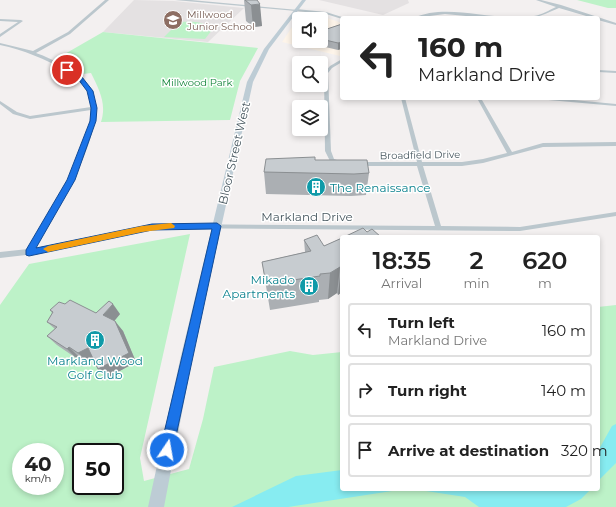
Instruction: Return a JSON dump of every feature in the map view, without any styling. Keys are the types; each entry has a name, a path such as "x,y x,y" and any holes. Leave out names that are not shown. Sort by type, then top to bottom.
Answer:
{"main road":[{"name":"Bloor Street West","path":"156,507 167,450 217,226 254,71 264,52 304,0"}],"street":[{"path":"34,52 69,33 107,0"},
{"path":"177,0 326,13 340,17"},
{"path":"538,0 591,16"},
{"path":"540,16 560,6"},
{"path":"427,16 437,14 476,16"},
{"path":"600,19 616,24"},
{"path":"0,20 21,21 0,36"},
{"path":"0,44 34,52 80,78 90,91 94,108 93,121 71,180 29,253"},
{"name":"Broadfield Drive","path":"340,61 331,67 326,73 328,151 332,160 349,163 420,165 462,164 483,161 543,145 616,144"},
{"path":"600,71 616,72"},
{"path":"404,100 420,165 440,229"},
{"path":"480,100 510,153"},
{"path":"557,100 616,106"},
{"path":"0,102 15,113 30,118 94,108"},
{"name":"Markland Drive","path":"0,254 29,253 152,227 217,226 520,229 616,214"}],"shaded area":[{"name":"Millwood Junior School","path":"134,0 174,1 244,8 208,42 103,32"},
{"path":"319,0 408,0 409,3 383,15"},
{"path":"328,18 340,22 340,56 307,48 328,48"},
{"path":"292,27 292,44 282,42"}],"green space":[{"path":"577,0 616,0 616,8 608,8"},
{"path":"179,22 201,23 212,30 205,39 164,37"},
{"name":"Millwood Park","path":"103,32 258,48 240,81 230,120 101,122 103,115 103,103 91,73 83,74 56,59"},
{"name":"Markland Wood Golf Club","path":"190,234 140,458 144,481 189,469 203,419 214,367 290,351 313,355 340,352 340,491 600,491 600,307 616,305 616,507 0,507 0,305 29,264"}],"water":[{"path":"616,424 616,463 600,479 600,447 612,426"},
{"path":"340,470 340,491 392,491 288,507 232,507 296,476"},
{"path":"426,491 589,491 581,499 566,507 479,507 465,497"}],"building":[{"path":"245,0 257,0 260,4 251,5"},
{"path":"340,25 340,42 328,41 328,29"},
{"path":"315,157 315,160 367,160 369,173 264,172 266,159"},
{"path":"363,228 367,232 372,229 379,235 348,235"},
{"path":"317,235 324,246 340,239 340,267 330,273 320,274 320,276 266,284 262,262 311,251 304,240"},
{"name":"Markland Wood Golf Club","path":"70,300 96,313 109,301 113,304 103,315 115,321 129,353 98,369 88,348 78,353 69,347 67,349 47,336 57,327 47,322 53,312 50,310 59,302 65,304"}],"slow traffic":[{"path":"48,249 152,227 171,226"}],"place":[{"name":"Millwood Junior School","path":"173,20"},
{"name":"The Renaissance","path":"316,187"},
{"name":"Mikado Apartments","path":"309,286"},
{"name":"Markland Wood Golf Club","path":"95,340"}],"route":[{"path":"67,70 80,78 90,91 94,108 93,121 71,180 29,253 152,227 191,225 217,226 167,450"}]}
